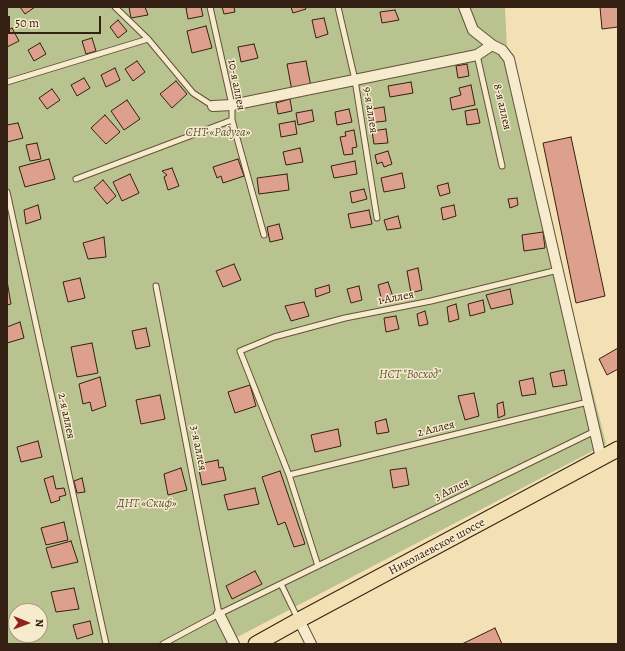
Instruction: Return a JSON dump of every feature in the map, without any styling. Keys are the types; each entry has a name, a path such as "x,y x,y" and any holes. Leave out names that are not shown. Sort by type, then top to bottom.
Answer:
{"main road":[{"name":"Николаевское шоссе","path":"256,644 618,450"}],"street":[{"path":"464,7 473,30 492,45 502,50 509,59 601,458"},
{"path":"213,106 232,104 477,55 492,45"},
{"path":"220,614 234,644"},
{"path":"299,620 310,644"}],"lane":[{"path":"115,7 148,39 193,93 213,106"},
{"name":"10-я аллея","path":"210,7 232,104 232,120 264,235"},
{"name":"9-я аллея","path":"338,7 355,80 377,218"},
{"path":"7,82 148,39"},
{"name":"8-я аллея","path":"477,55 502,166"},
{"path":"76,179 232,120"},
{"name":"2-я аллея","path":"7,192 106,644"},
{"name":"1 Аллея","path":"289,475 240,351 274,337 345,318 432,301 558,270"},
{"name":"3-я аллея","path":"156,286 220,614"},
{"name":"2 Аллея","path":"289,475 588,402"},
{"name":"3 Аллея","path":"164,644 220,614 595,431"},
{"path":"289,475 318,566"},
{"path":"281,584 299,620"}],"green space":[{"path":"7,7 505,7 507,49 606,444 224,644 7,644"}],"building":[{"path":"20,7 35,7 25,14"},
{"path":"129,7 145,7 148,15 131,18"},
{"path":"201,7 203,16 188,19 186,8"},
{"path":"222,7 234,7 235,12 224,14"},
{"path":"291,7 305,7 306,9 293,13"},
{"path":"600,7 618,7 618,27 602,29"},
{"path":"395,10 399,20 382,23 380,12"},
{"path":"324,18 328,34 316,38 312,20"},
{"path":"118,20 127,31 118,38 110,27"},
{"path":"206,26 212,48 192,53 187,31"},
{"path":"12,28 19,41 7,47 7,31"},
{"path":"92,38 96,51 86,54 82,41"},
{"path":"40,43 46,54 34,61 28,50"},
{"path":"254,44 258,58 241,62 238,47"},
{"path":"137,61 145,72 133,81 125,69"},
{"path":"306,61 311,87 292,91 287,64"},
{"path":"467,64 469,76 458,78 456,66"},
{"path":"115,68 120,80 106,87 101,75"},
{"path":"84,78 90,88 77,96 71,85"},
{"path":"176,81 187,94 172,108 160,94"},
{"path":"411,82 413,93 390,97 388,86"},
{"path":"471,85 475,105 452,110 450,98 461,95 459,88"},
{"path":"52,89 60,100 47,109 39,98"},
{"path":"290,99 292,111 278,114 276,103"},
{"path":"127,100 140,119 124,130 111,111"},
{"path":"384,107 386,121 368,123 366,110"},
{"path":"349,109 352,122 337,125 335,112"},
{"path":"477,109 480,123 467,125 465,111"},
{"path":"312,110 314,121 298,125 296,113"},
{"path":"105,115 120,132 106,144 91,128"},
{"path":"295,121 297,134 281,137 279,124"},
{"path":"18,123 23,138 7,142 7,125"},
{"path":"386,129 388,143 374,144 372,131"},
{"path":"354,130 357,147 352,148 353,154 344,155 340,137 346,136 345,132"},
{"path":"571,137 605,296 576,303 543,143"},
{"path":"37,143 41,159 30,161 26,145"},
{"path":"300,148 303,162 286,165 283,152"},
{"path":"388,151 392,164 384,167 382,162 377,164 375,155"},
{"path":"49,159 55,179 25,187 19,167"},
{"path":"238,159 244,176 223,183 221,176 217,178 213,167"},
{"path":"355,161 357,174 334,178 331,166"},
{"path":"172,168 179,186 168,190 164,177 167,175 162,171"},
{"path":"402,173 405,188 384,192 381,178"},
{"path":"130,174 139,193 122,201 113,182"},
{"path":"287,174 289,190 259,194 257,178"},
{"path":"103,180 116,196 107,204 94,188"},
{"path":"448,183 450,193 440,196 437,186"},
{"path":"364,189 367,199 352,203 350,192"},
{"path":"517,198 518,205 510,208 508,199"},
{"path":"38,205 41,219 26,224 24,210"},
{"path":"454,205 456,216 443,220 441,208"},
{"path":"369,210 372,224 351,228 348,214"},
{"path":"398,216 401,228 387,230 384,220"},
{"path":"279,224 283,239 270,242 267,227"},
{"path":"543,232 545,248 524,251 522,235"},
{"path":"104,237 106,257 88,259 83,243"},
{"path":"234,264 241,280 223,287 216,271"},
{"path":"418,268 422,290 411,293 407,271"},
{"path":"80,278 85,298 68,302 63,282"},
{"path":"7,281 11,304 7,305"},
{"path":"388,282 393,297 382,301 378,285"},
{"path":"329,285 330,292 316,297 315,289"},
{"path":"359,286 362,300 351,303 347,289"},
{"path":"510,289 513,304 491,309 486,295"},
{"path":"483,300 485,312 470,316 468,304"},
{"path":"304,302 309,316 291,321 285,306"},
{"path":"456,304 459,319 449,322 447,307"},
{"path":"425,311 428,324 419,326 417,314"},
{"path":"396,316 399,329 386,332 384,318"},
{"path":"20,322 24,338 7,343 7,327"},
{"path":"146,328 150,346 136,349 132,331"},
{"path":"92,343 98,373 77,377 71,347"},
{"path":"618,348 618,369 607,375 599,359"},
{"path":"564,370 567,385 553,387 550,373"},
{"path":"100,377 106,406 92,411 90,402 83,404 79,384"},
{"path":"533,378 536,394 522,396 519,381"},
{"path":"250,385 256,406 235,413 228,392"},
{"path":"474,393 479,416 465,420 458,396"},
{"path":"160,395 165,419 141,424 136,400"},
{"path":"503,402 505,415 498,418 497,404"},
{"path":"386,419 389,432 377,434 375,422"},
{"path":"338,429 341,446 315,452 311,435"},
{"path":"38,441 42,457 21,462 17,447"},
{"path":"218,460 219,468 223,467 226,480 202,485 198,464"},
{"path":"181,468 187,490 168,495 164,474"},
{"path":"406,468 409,485 393,488 390,470"},
{"path":"280,471 305,544 294,547 285,522 278,525 262,477"},
{"path":"53,476 56,489 64,488 66,495 59,497 60,500 51,503 44,479"},
{"path":"82,478 85,492 77,493 74,481"},
{"path":"255,488 259,504 228,510 224,495"},
{"path":"64,522 68,540 46,545 41,528"},
{"path":"71,541 78,562 52,568 46,548"},
{"path":"255,571 262,584 232,599 226,586"},
{"path":"74,588 79,609 56,612 51,592"},
{"path":"90,621 93,634 77,639 73,625"},
{"path":"495,628 502,644 462,644"}],"park label":[{"name":"СНТ «Радуга»","path":"218,133"},
{"name":"НСТ \"Восход\"","path":"410,375"},
{"name":"ДНТ «Скиф»","path":"147,504"}]}
